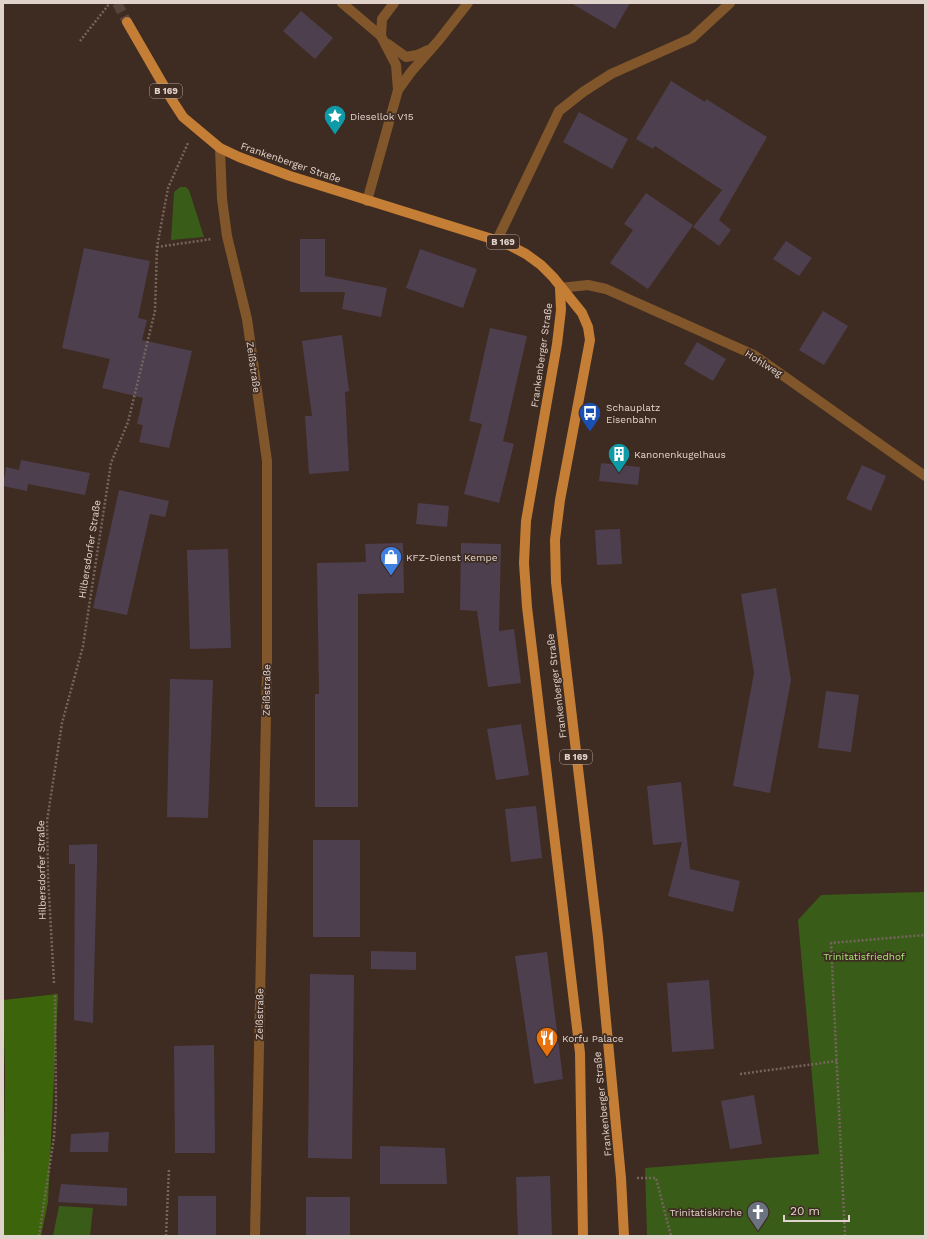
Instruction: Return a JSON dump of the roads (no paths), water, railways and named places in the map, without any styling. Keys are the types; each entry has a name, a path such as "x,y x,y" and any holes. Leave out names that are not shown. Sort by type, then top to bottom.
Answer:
{"main road":[{"name":"Frankenberger Straße","path":"127,22 172,100 195,128 220,148 258,164 367,201 497,240 526,254 541,265 582,314 588,328 590,340 560,500 555,540 556,582 598,937 621,1178 624,1236"},
{"name":"Frankenberger Straße","path":"560,288 562,310 526,521 524,563 527,607 580,1053 583,1236"}],"street":[{"path":"342,3 406,57 417,55 432,48"},
{"path":"367,201 398,90 396,65 383,39 382,19 394,3"},
{"path":"398,90 468,3"},
{"path":"497,240 559,111 583,92 611,74 692,38 730,3"},
{"name":"Zeißstraße","path":"220,148 222,199 227,236 247,319 267,461 267,670 255,1236"},
{"name":"Hohlweg","path":"560,288 588,285 606,289 754,355 925,476"}],"tunnel":[{"path":"117,3 127,22"}],"place":[{"name":"Diesellok V15","path":"335,136"},
{"name":"Schauplatz Eisenbahn","path":"590,432"},
{"name":"Kanonenkugelhaus","path":"619,474"},
{"name":"KFZ-Dienst Kempe","path":"391,576"},
{"name":"Korfu Palace","path":"547,1058"},
{"name":"Trinitatiskirche","path":"758,1232"}],"park label":[{"name":"Trinitatisfriedhof","path":"864,956"}]}
